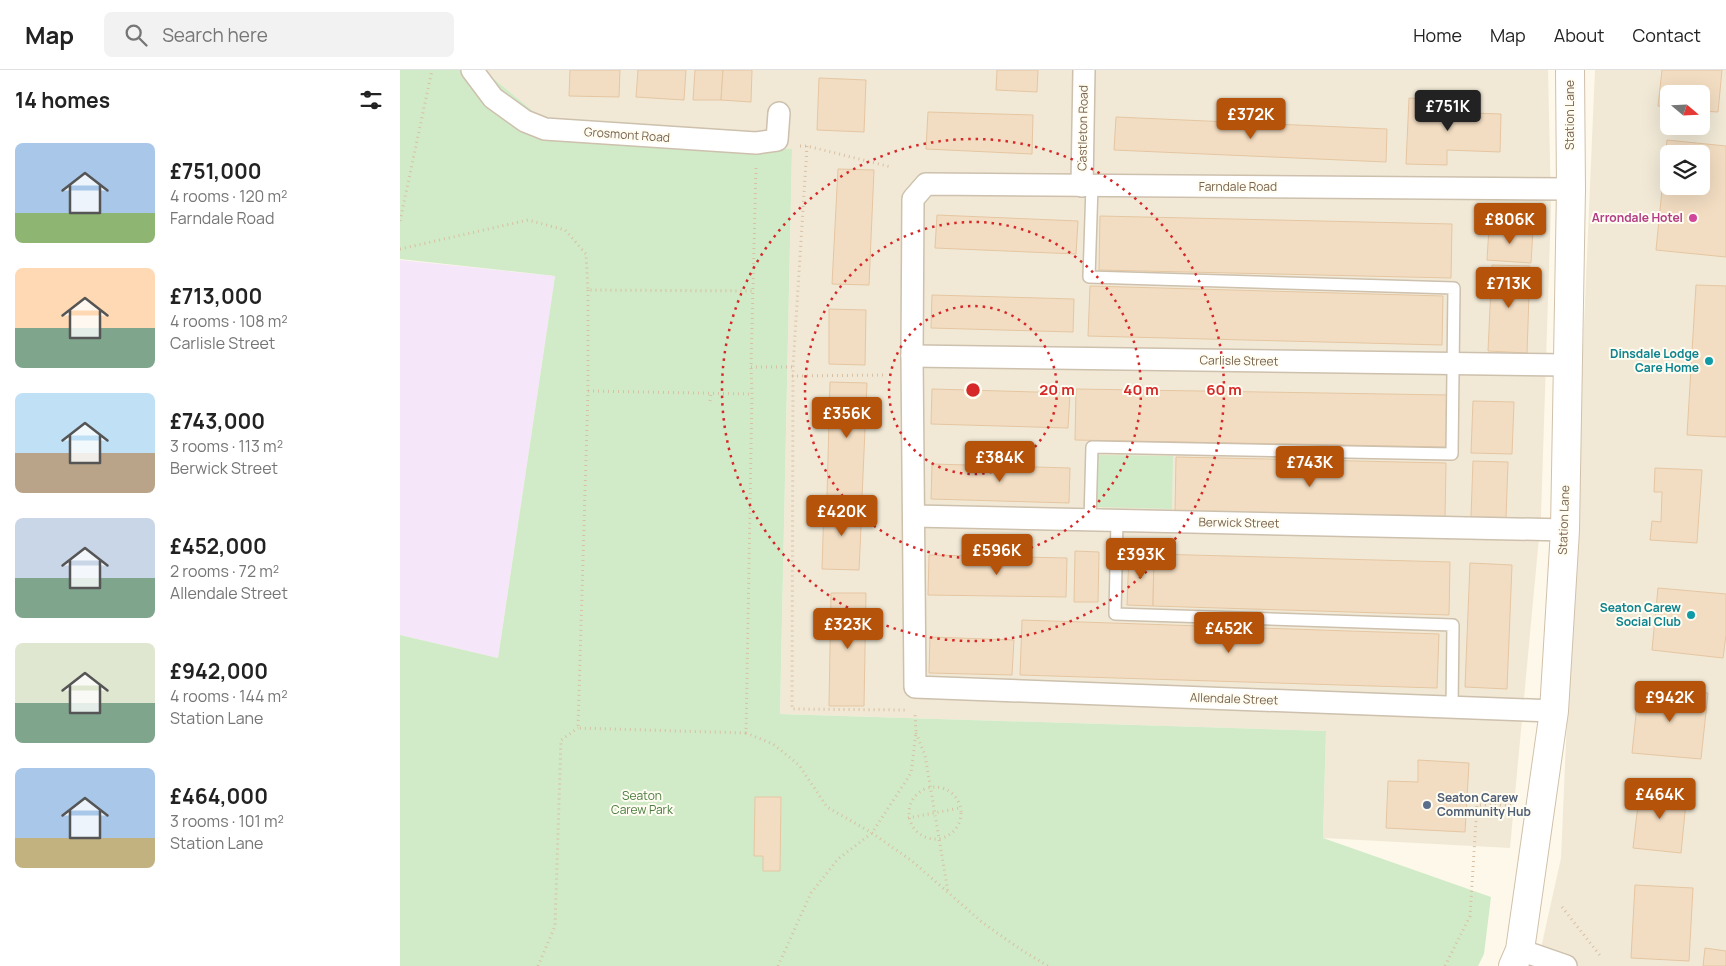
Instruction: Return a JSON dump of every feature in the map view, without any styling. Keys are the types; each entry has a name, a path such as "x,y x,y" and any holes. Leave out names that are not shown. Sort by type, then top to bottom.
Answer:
{"main road":[{"name":"Station Lane","path":"1516,958 1554,711 1564,530 1571,188 1570,70"}],"street":[{"name":"Grosmont Road","path":"472,70 493,98 524,121 545,129 756,143 777,140 778,113"},
{"name":"Castleton Road","path":"1084,70 1087,186"},
{"name":"Farndale Road","path":"912,356 913,199 926,184 1571,188"},
{"name":"Carlisle Street","path":"912,356 1567,365"},
{"path":"912,356 914,516"},
{"name":"Berwick Street","path":"914,516 1564,530"},
{"name":"Allendale Street","path":"914,516 915,687 1554,711"},
{"path":"1516,958 1566,966"}],"lane":[{"path":"1087,186 1089,277 1454,288 1452,454 1092,447 1090,520"},
{"path":"1117,520 1115,614 1453,625 1452,707"}],"path":[{"path":"400,221 432,70"},
{"path":"798,146 808,146 891,167"},
{"path":"778,966 811,893 838,859 872,833 911,773 916,732 915,710 792,709 792,376 808,146"},
{"path":"746,733 756,165"},
{"path":"400,248 528,220 565,230 586,254 588,391 578,728"},
{"path":"588,290 753,291"},
{"path":"751,367 793,367"},
{"path":"792,376 896,375"},
{"path":"588,391 752,394"},
{"path":"710,400 711,393"},
{"path":"538,966 555,926 561,740 578,728 746,733 773,744 799,765 827,807 872,833 912,861 983,923 1048,966"},
{"path":"916,732 925,756 948,892"},
{"path":"930,787 948,790 955,796 960,808 960,822 955,830 948,836 940,839 931,839 916,832 908,818 911,801 916,794 930,787"},
{"path":"1445,966 1470,916 1477,805 1521,805"},
{"path":"908,818 960,808"},
{"path":"1562,907 1602,958"}],"shaded area":[{"path":"483,70 1548,70 1551,206 1541,516 1510,848 1323,838 1326,731 780,714 792,149 560,133"},
{"path":"1595,70 1726,70 1726,966 1537,966 1561,858"},
{"path":"400,260 555,276 498,658 400,635"}],"green space":[{"name":"Seaton Carew Park","path":"400,70 483,70 560,133 792,149 780,714 1326,731 1323,838 1491,897 1484,954 1478,966 400,966 400,635 498,658 555,276 400,259"},
{"path":"1098,455 1173,456 1172,509 1097,507"}],"building":[{"path":"570,70 620,70 619,97 569,96"},
{"path":"638,70 686,70 684,100 636,97"},
{"path":"695,70 723,70 721,100 693,100"},
{"path":"723,70 752,70 751,102 721,100"},
{"path":"997,70 1038,70 1037,92 996,90"},
{"path":"1662,70 1722,70 1718,112 1710,112 1710,85 1660,85"},
{"path":"819,78 866,80 864,132 817,130"},
{"path":"1660,88 1660,106 1658,106"},
{"path":"1409,98 1445,100 1444,112 1501,114 1500,152 1447,150 1447,165 1406,164"},
{"path":"928,112 1033,115 1032,154 926,149"},
{"path":"1116,117 1387,129 1386,162 1114,150"},
{"name":"Arrondale Hotel","path":"1667,140 1726,146 1726,257 1656,250 1662,195 1710,195 1710,145 1666,145"},
{"path":"838,169 874,170 869,285 832,284"},
{"path":"937,215 1078,221 1076,254 935,248"},
{"path":"1100,216 1452,224 1451,278 1099,270"},
{"path":"1489,227 1533,230 1531,263 1487,260"},
{"path":"1492,265 1530,266 1527,353 1488,351"},
{"name":"Dinsdale Lodge Care Home","path":"1696,285 1726,286 1726,437 1687,435"},
{"path":"1090,286 1443,296 1442,345 1088,336"},
{"path":"932,295 1074,299 1073,332 931,328"},
{"path":"829,309 866,310 865,365 829,364"},
{"path":"830,382 867,383 862,498 827,496"},
{"path":"932,389 1070,393 1068,428 931,424"},
{"path":"1076,389 1448,395 1447,447 1075,440"},
{"path":"1473,401 1514,402 1512,454 1471,453"},
{"path":"1176,457 1446,463 1445,518 1175,512"},
{"path":"1473,461 1508,462 1506,518 1471,517"},
{"path":"932,464 1070,468 1069,503 931,499"},
{"path":"1655,468 1702,470 1697,543 1650,540 1652,521 1661,522 1662,492 1654,492"},
{"path":"824,505 862,506 859,570 822,569"},
{"path":"1075,551 1099,552 1098,602 1074,602"},
{"path":"1129,553 1154,554 1153,606 1127,605"},
{"path":"1154,554 1450,562 1449,615 1153,606"},
{"path":"929,555 1067,558 1066,597 928,595"},
{"path":"1470,563 1512,565 1507,689 1465,687"},
{"name":"Seaton Carew Social Club","path":"1658,588 1726,594 1726,635 1723,658 1652,650"},
{"path":"831,593 866,593 864,706 829,706"},
{"path":"1022,620 1439,634 1437,688 1020,675"},
{"path":"930,637 1014,640 1012,675 929,673"},
{"path":"1639,686 1708,693 1701,759 1632,753"},
{"name":"Seaton Carew Community Hub","path":"1418,760 1469,763 1465,832 1386,828 1388,781 1418,782"},
{"path":"1640,787 1687,792 1681,853 1633,848"},
{"path":"755,797 781,797 780,871 763,871 763,856 754,856"},
{"path":"1635,885 1693,888 1689,961 1631,958"},
{"path":"1705,948 1726,951 1726,966 1703,966"}],"place":[{"name":"Arrondale Hotel","path":"1693,218"},
{"name":"Dinsdale Lodge Care Home","path":"1709,361"},
{"name":"Seaton Carew Social Club","path":"1691,615"},
{"name":"Seaton Carew Community Hub","path":"1427,805"}]}
